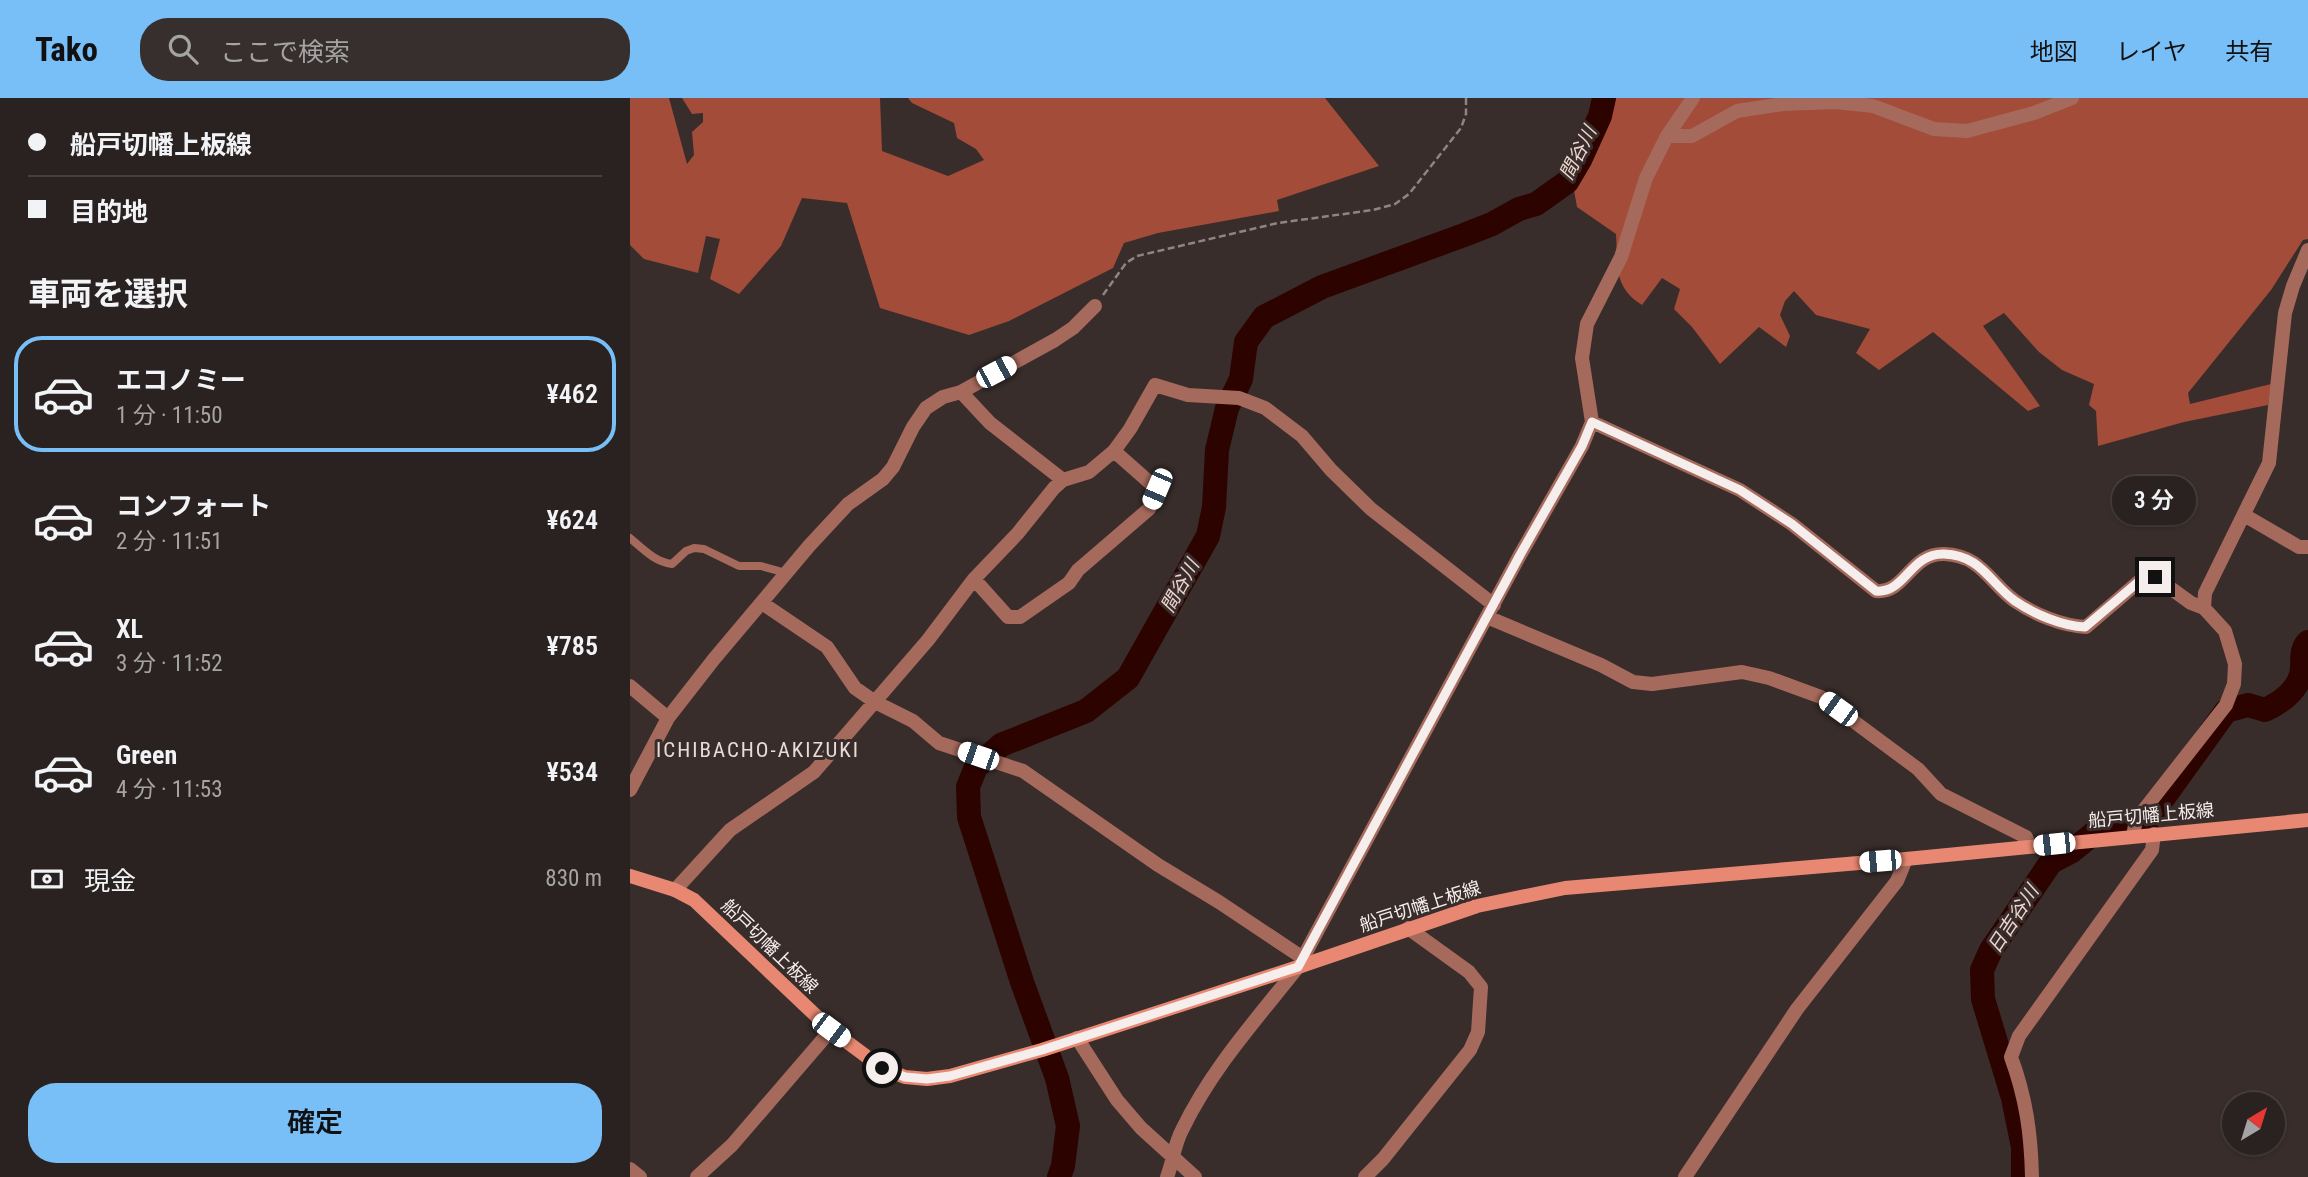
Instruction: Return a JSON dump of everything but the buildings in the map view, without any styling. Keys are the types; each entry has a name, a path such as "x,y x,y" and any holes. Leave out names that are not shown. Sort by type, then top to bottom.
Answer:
{"main road":[{"name":"船戸切幡上板線","path":"630,876 676,890 694,900 831,1030 882,1068 905,1077 927,1079 950,1076 1047,1048 1477,906 1565,888 1906,859 2084,841 2134,831 2154,834 2308,820"}],"street":[{"path":"1167,1177 1180,1133 1213,1074 1301,962 1582,446 1592,422 1582,358 1587,324 1620,257 1646,178 1667,136 1693,98"},
{"path":"1667,136 1692,136 1737,111 1783,104 1836,102 1873,106 1934,129 1967,131 2034,113 2072,98"},
{"path":"2204,608 2205,593 2269,463 2285,313 2308,250"},
{"path":"630,790 668,718 786,573 848,504 883,479 894,467 913,427 926,408 943,397 961,392 1073,328 1095,306"},
{"path":"676,890 730,830 814,772 928,640 974,579 1018,533 1054,488 1063,480 1088,472 1114,451 1155,385 1188,395 1232,397 1265,408 1302,436 1371,509 1490,611 1633,682 1651,684 1742,672 1769,678 1821,696 1918,769 1941,794 2026,837 2030,846"},
{"path":"961,392 990,423 1063,480"},
{"path":"1592,422 1740,490 1792,524 1876,591 1885,592 1898,584 1920,559 1943,554 1968,560 1988,573 2013,599 2032,611 2074,626 2085,627 2143,578 2155,577 2190,603 2204,608 2225,631 2235,664 2234,684 2226,705 2136,820 2134,831"},
{"path":"974,579 1009,617 1020,617 1069,583 1078,570 1149,509 1157,489 1114,451"},
{"path":"2244,515 2299,547 2308,547"},
{"path":"762,603 827,647 855,688 875,702 913,721 939,743 1023,771 1157,865 1219,902 1301,962"},
{"path":"630,686 668,718"},
{"path":"2032,1177 2031,1131 2011,1057 2020,1036 2152,850 2154,834"},
{"path":"1685,1177 1797,1009 1897,881 1906,859"},
{"path":"1365,1177 1383,1159 1470,1051 1478,1032 1481,987 1469,972 1408,928"},
{"path":"699,1176 732,1145 831,1030"},
{"path":"1077,1038 1117,1100 1140,1128 1195,1177"},
{"path":"630,1169 640,1177"}],"lane":[{"path":"630,538 656,559 666,563 672,564 686,551 694,548 704,549 739,566 761,566 786,573"}],"path":[{"path":"1095,306 1126,263 1137,256 1278,223 1373,210 1395,204 1409,194 1461,128 1466,114 1466,98"}],"shaded area":[{"path":"630,98 669,98 687,164 694,155 692,132 703,122 703,113 692,114 682,98 880,98 882,151 948,176 984,160 976,149 957,138 954,123 912,103 908,98 1325,98 1379,166 1277,200 1279,211 1158,233 1124,243 1113,268 1009,321 969,335 880,308 847,203 802,198 781,246 739,294 710,279 720,239 706,236 698,273 644,259 630,245"},
{"path":"1600,98 2308,98 2308,239 2303,240 2271,290 2188,393 2190,404 2271,384 2268,405 2184,422 2098,446 2096,411 2089,405 2094,384 2062,370 2039,352 2004,313 1983,326 2040,406 2028,411 1933,332 1879,370 1856,353 1870,329 1816,315 1794,291 1785,301 1780,315 1790,336 1786,347 1759,327 1720,364 1692,327 1674,309 1680,289 1662,278 1642,305 1633,298 1626,291 1619,274 1616,234 1577,207 1573,185 1605,126"}],"waterway":[{"name":"間谷川","path":"1059,1177 1068,1126 1057,1078 1022,982 969,817 968,787 976,767 1001,745 1086,711 1128,678 1208,536 1214,507 1217,450 1227,408 1241,379 1246,342 1264,317 1322,287 1464,235 1519,209 1536,204 1567,182 1600,116 1604,98"},
{"name":"日吉谷川","path":"2023,1177 2023,1147 2013,1098 1983,999 1982,970 1991,950 2051,862 2072,851 2094,833 2144,825 2226,711 2248,705 2265,710 2287,696 2299,681 2302,657 2308,642"}],"district":[{"name":"ICHIBACHO-AKIZUKI","path":"758,750"}],"route":[{"path":"882,1068 905,1077 927,1079 950,1076 1042,1050 1298,967 1520,555 1582,446 1592,422 1740,490 1792,524 1876,591 1885,592 1898,584 1920,559 1943,554 1968,560 1988,573 2013,599 2032,611 2074,626 2085,627 2143,578 2155,577"}]}
